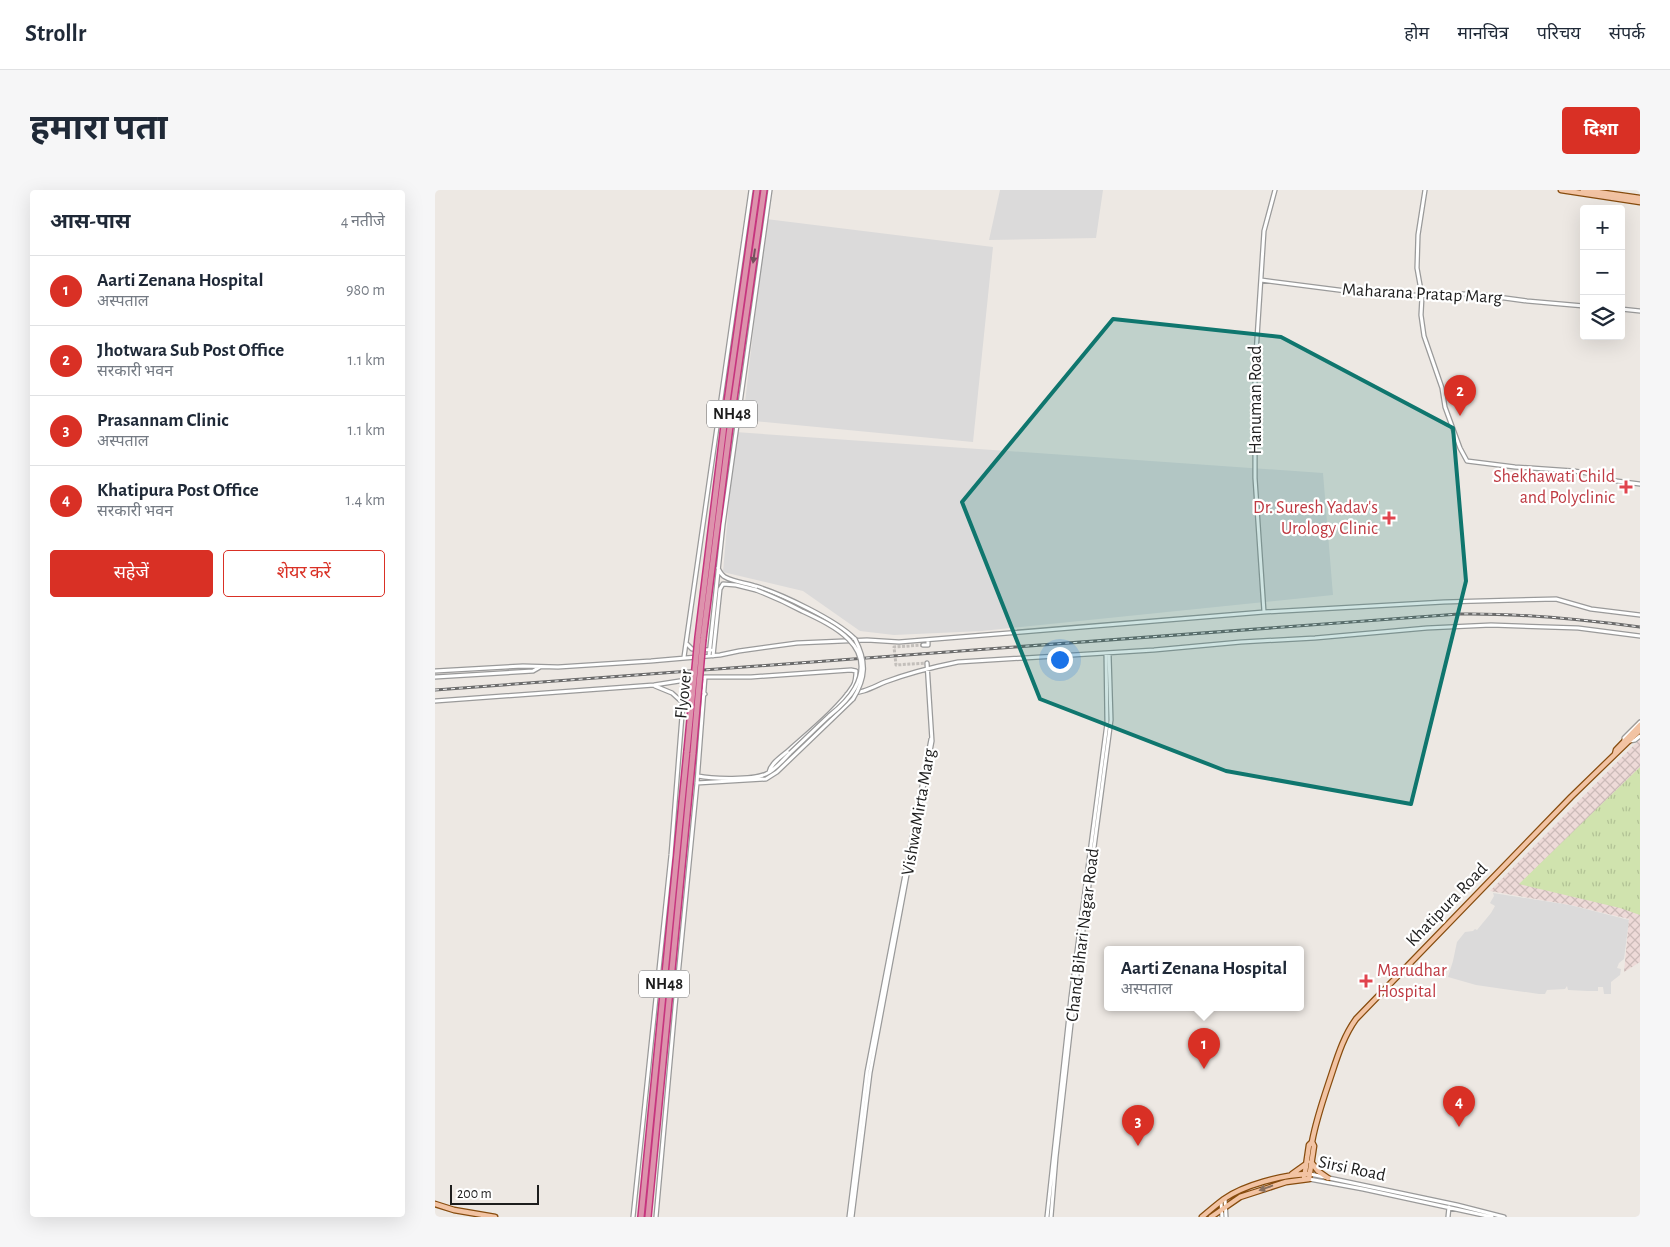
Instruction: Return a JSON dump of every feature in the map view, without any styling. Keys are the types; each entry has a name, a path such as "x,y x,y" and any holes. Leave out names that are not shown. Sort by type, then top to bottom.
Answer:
{"highway":[{"name":"NH48","path":"701,638 726,409 757,190"},
{"name":"NH48","path":"701,638 764,190"},
{"name":"Flyover","path":"690,752 701,638"},
{"name":"NH48","path":"641,1217 690,752"},
{"name":"NH48","path":"648,1217 690,752"}],"main road":[{"path":"1561,190 1640,202"},
{"path":"1583,190 1640,198"},
{"path":"1629,739 1640,723"},
{"path":"1629,739 1640,730"},
{"name":"Khatipura Road","path":"1307,1176 1314,1146 1312,1142 1318,1115 1349,1029 1356,1019 1615,754 1616,750 1629,739"},
{"path":"1291,1175 1309,1163 1328,1178"},
{"name":"Sirsi Road","path":"1202,1217 1223,1200 1238,1192 1273,1179 1291,1175 1307,1176"},
{"name":"Sirsi Road","path":"1211,1217 1240,1197 1307,1176"},
{"path":"435,1204 454,1210 495,1217"}],"street":[{"path":"684,657 751,190"},
{"path":"712,650 718,567 735,432 770,190"},
{"name":"Hanuman Road","path":"1264,612 1256,483 1255,390 1257,327 1264,231 1275,190"},
{"path":"1425,190 1418,235 1417,268 1422,296 1421,315 1424,336 1442,388 1445,407 1460,448 1467,461 1515,467 1574,471 1593,474 1601,479 1640,484"},
{"name":"Maharana Pratap Marg","path":"1261,280 1362,293 1422,296 1475,294 1580,306"},
{"path":"1625,310 1640,311"},
{"path":"697,783 766,779 777,772 853,699 860,688 862,679 863,659 861,650 848,632 809,610 727,578 721,574 718,567"},
{"path":"698,776 762,776 769,772 850,697 858,682 861,669 860,660 850,639 837,629 756,588 736,584 723,584 720,589 711,656"},
{"path":"435,671 609,664 711,656 797,643 847,641 899,642 1264,612 1444,602 1556,600 1591,609 1640,616"},
{"path":"847,694 861,693 884,682 928,668 958,662 1301,639 1419,628 1491,625 1578,628 1640,636"},
{"path":"923,645 929,645 928,640"},
{"path":"687,643 692,649 712,650"},
{"name":"Chand Bihari Nagar Road","path":"1047,1217 1107,723 1108,653"},
{"name":"VishwaMirta Marg","path":"851,1217 867,1072 931,738 927,663"},
{"path":"435,677 533,671 541,667"},
{"path":"435,701 654,685 705,677 751,677 855,671 854,685 847,694 770,768 769,772"},
{"path":"656,1217 698,776 705,677"},
{"path":"633,1217 671,855 683,703 687,679"},
{"path":"654,685 672,693 683,703"},
{"path":"685,693 697,688 705,694"},
{"path":"1629,739 1635,740 1640,736"},
{"name":"Chand Bihari Nagar Road","path":"1051,1217 1077,964"},
{"name":"Sirsi Road","path":"1307,1176 1328,1178 1457,1205 1504,1217"},
{"name":"Sirsi Road","path":"1307,1176 1492,1217"},
{"path":"1223,1200 1226,1217"},
{"path":"1448,1217 1449,1207"},
{"path":"1222,1217 1224,1208"}],"highlighted area":[{"path":"1113,319 1281,337 1453,428 1466,581 1411,804 1226,771 1040,699 962,502"}],"shaded area":[{"path":"1000,190 1103,190 1096,238 989,240"},
{"path":"766,219 993,247 973,442 743,420"},
{"path":"735,432 1323,473 1333,595 982,631 894,635 860,631 803,591 723,572"},
{"path":"1640,739 1640,962 1624,972 1629,919 1571,905 1490,891"},
{"path":"1493,893 1570,905 1629,920 1624,959 1617,968 1621,969 1620,975 1611,982 1611,994 1604,994 1603,987 1598,987 1598,991 1588,991 1568,990 1567,986 1565,989 1547,990 1545,994 1539,994 1476,985 1448,977 1457,942 1465,932 1477,930 1491,913 1495,906 1490,903 1494,896"}],"green space":[{"path":"1640,767 1640,915 1620,908 1519,884"}],"tunnel":[{"path":"923,645 894,647 896,665 927,663"}],"railway":[{"path":"435,690 1459,614 1549,617 1640,627"}],"place":[{"name":"Jhotwara Sub Post Office","path":"1460,416"},
{"name":"Shekhawati Child and Polyclinic","path":"1626,487"},
{"name":"Dr. Suresh Yadav's Urology Clinic","path":"1389,518"},
{"name":"Marudhar Hospital","path":"1366,981"},
{"name":"Aarti Zenana Hospital","path":"1204,1069"},
{"name":"Khatipura Post Office","path":"1459,1127"},
{"name":"Prasannam Clinic","path":"1138,1146"}]}
